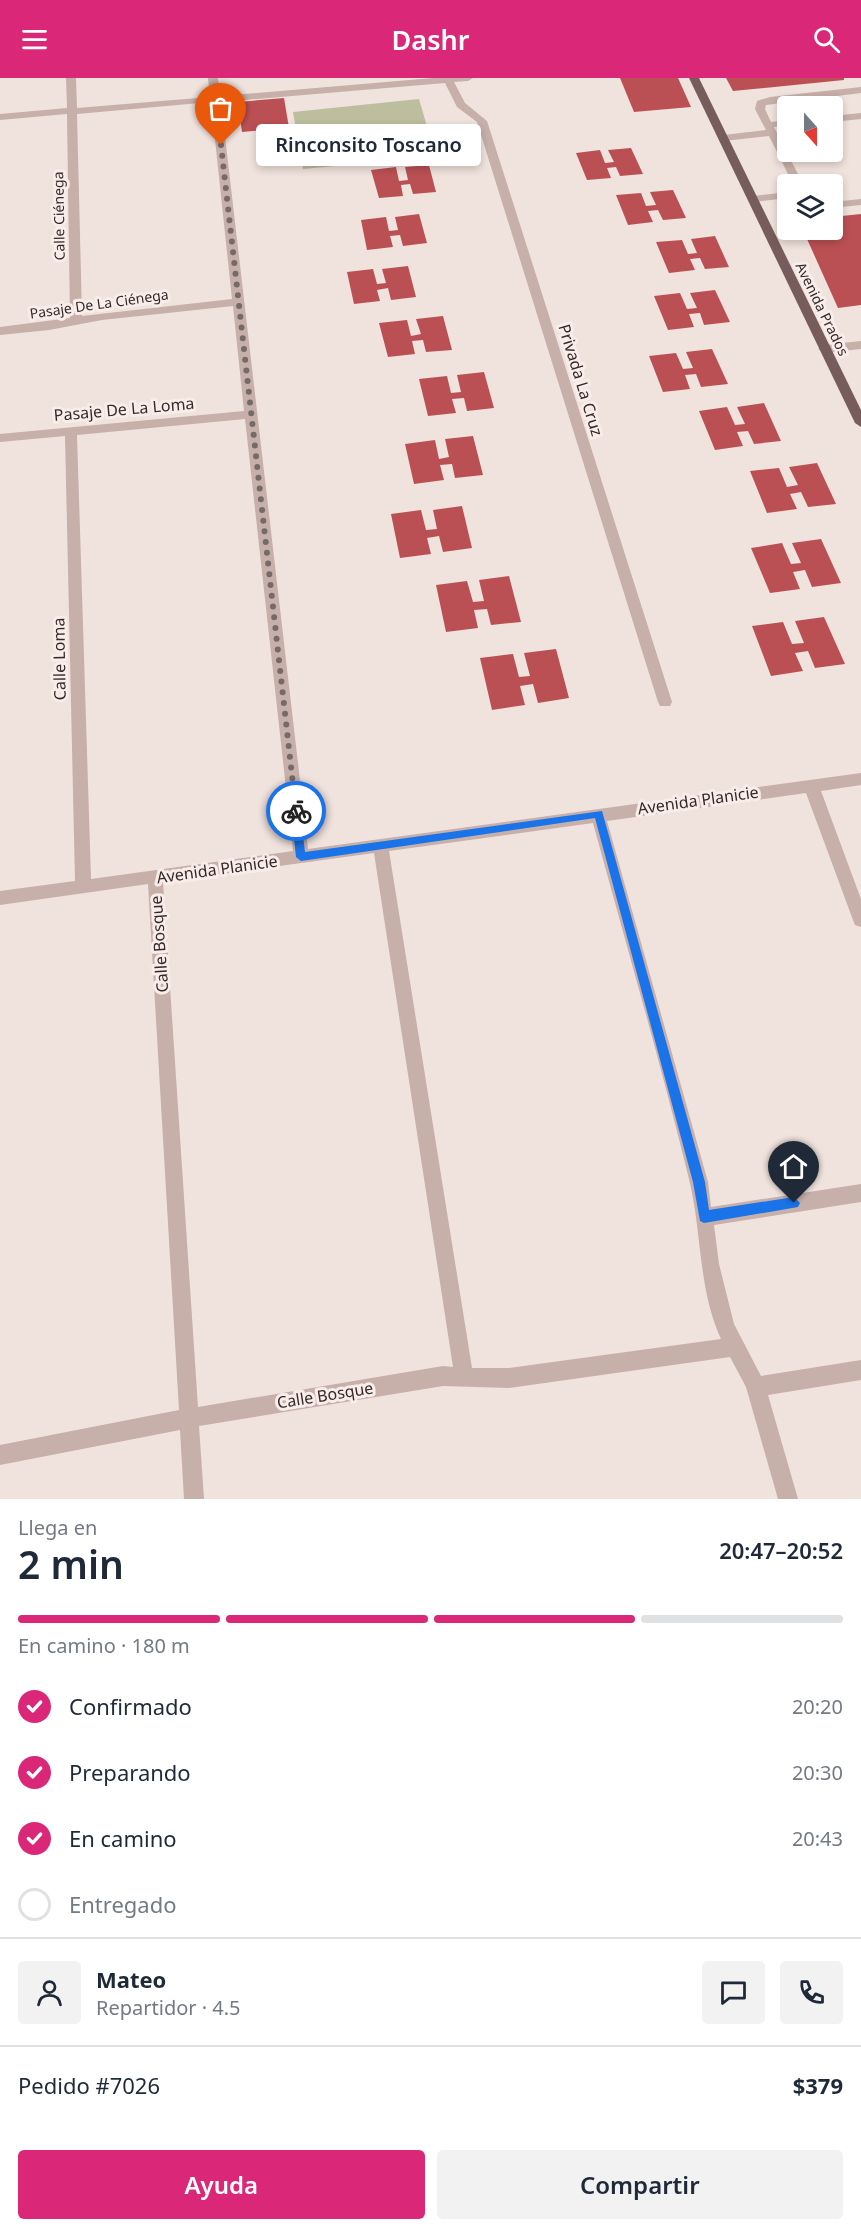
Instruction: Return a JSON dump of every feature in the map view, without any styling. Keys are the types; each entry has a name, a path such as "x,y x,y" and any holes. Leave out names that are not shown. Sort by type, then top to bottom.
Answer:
{"main road":[{"name":"Avenida Prados","path":"694,78 861,423"}],"street":[{"name":"Calle Ciénega","path":"71,78 76,321"},
{"path":"213,78 301,857"},
{"path":"0,117 468,78"},
{"name":"Privada La Cruz","path":"448,80 461,105 482,121 665,702"},
{"path":"793,174 759,106 765,101 861,90"},
{"path":"843,118 861,117"},
{"path":"724,138 777,126"},
{"path":"753,199 777,196"},
{"path":"843,204 861,202"},
{"name":"Pasaje De La Ciénega","path":"0,331 102,316 239,302"},
{"path":"824,349 861,345"},
{"name":"Pasaje De La Loma","path":"0,438 252,414"},
{"name":"Calle Loma","path":"71,430 82,886"},
{"name":"Avenida Planicie","path":"0,898 861,779"},
{"path":"811,785 861,920"},
{"path":"598,814 699,1182 710,1264 725,1326 756,1387 788,1499"},
{"path":"381,846 464,1377"},
{"name":"Calle Bosque","path":"155,877 189,1418 443,1376 509,1378 735,1347"},
{"path":"704,1217 861,1193"},
{"path":"756,1387 861,1370"},
{"path":"0,1455 189,1418 194,1499"}],"green space":[{"path":"419,99 436,157 303,169 293,112"}],"building":[{"path":"620,78 678,78 691,107 634,112"},
{"path":"726,78 844,78 844,80 733,91"},
{"path":"284,98 289,128 242,132 238,102"},
{"path":"631,148 643,174 620,176 616,167 607,168 611,178 587,180 576,153 600,150 605,163 614,162 608,150"},
{"path":"429,165 436,192 413,194 410,184 401,185 403,196 379,198 371,170 396,167 399,181 408,180 405,167"},
{"path":"673,190 686,218 663,220 658,210 648,211 653,222 628,225 616,195 641,193 646,206 656,205 650,192"},
{"path":"419,214 427,243 403,246 400,235 390,236 393,247 367,250 361,220 386,217 389,231 398,230 395,217"},
{"path":"861,214 861,305 838,308 807,240 843,240 843,216"},
{"path":"715,236 729,267 705,269 700,258 690,259 695,270 669,273 656,242 682,240 688,254 697,253 691,239"},
{"path":"408,266 416,297 391,300 388,288 377,290 380,301 354,304 347,272 373,269 377,284 386,283 382,269"},
{"path":"715,290 730,322 704,325 700,313 689,314 694,327 668,330 654,296 680,293 687,309 697,308 690,293"},
{"path":"443,316 452,350 426,352 423,340 412,341 415,354 388,357 379,323 407,320 411,336 421,334 416,319"},
{"path":"712,349 728,384 701,387 696,374 685,375 690,389 663,392 649,356 676,353 683,369 693,368 686,352"},
{"path":"484,372 494,408 467,411 464,398 452,399 456,413 428,416 419,379 447,376 451,393 461,392 457,375"},
{"path":"764,403 781,441 754,444 748,431 737,432 743,446 715,450 699,411 727,407 735,425 745,424 737,407"},
{"path":"473,436 483,475 455,478 452,464 440,465 444,480 414,484 405,444 435,440 439,459 449,457 445,439"},
{"path":"817,463 836,504 808,507 801,492 790,494 797,509 767,513 750,471 779,468 787,487 798,485 789,467"},
{"path":"462,506 472,548 443,552 439,536 427,538 431,554 400,558 391,514 421,510 426,530 437,529 433,510"},
{"path":"821,539 841,583 812,587 805,570 793,572 800,589 770,593 751,548 782,543 791,564 801,563 792,543"},
{"path":"509,576 521,622 491,625 487,609 474,610 478,628 446,632 436,585 467,581 473,602 484,601 479,580"},
{"path":"824,617 845,664 815,668 808,651 795,653 803,671 771,676 752,626 783,622 792,644 804,643 795,621"},
{"path":"556,649 569,698 538,703 533,684 520,686 525,705 492,710 480,658 513,654 519,677 530,676 524,653"}],"way so far":[{"path":"221,145 296,811"}],"place":[{"name":"Rinconsito Toscano","path":"221,145"}],"route":[{"path":"296,811 301,857 598,814 699,1182 704,1217 794,1203"}]}
